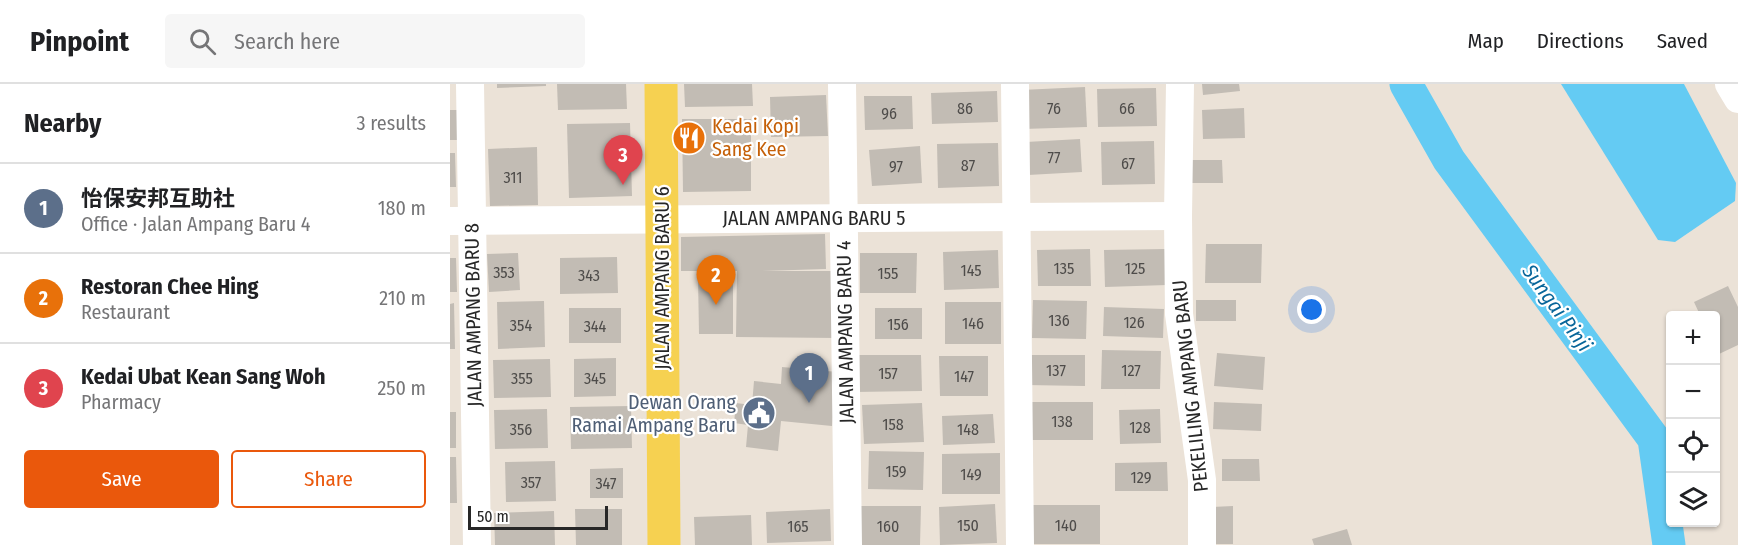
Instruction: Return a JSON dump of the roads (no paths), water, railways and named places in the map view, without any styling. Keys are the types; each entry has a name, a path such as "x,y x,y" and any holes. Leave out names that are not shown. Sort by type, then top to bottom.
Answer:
{"main road":[{"name":"JALAN AMPANG BARU 6","path":"661,84 664,545"}],"street":[{"name":"JALAN AMPANG BARU 8","path":"470,84 461,221 477,545"},
{"name":"JALAN AMPANG BARU 4","path":"842,84 848,545"},
{"path":"1015,84 1020,545"},
{"name":"PEKELILING AMPANG BARU","path":"1180,84 1179,314 1202,480 1202,545"},
{"path":"1730,84 1738,99"},
{"name":"JALAN AMPANG BARU 5","path":"461,221 1178,216"}],"water":[{"path":"1561,84 1684,84 1736,183 1735,201 1675,242 1658,240"}],"waterway":[{"name":"Sungai Pinji","path":"1406,84 1449,160 1654,439 1669,545"}],"place":[{"name":"Kedai Kopi Sang Kee","path":"689,138"},
{"name":"Kedai Ubat Kean Sang Woh","path":"623,185"},
{"name":"Restoran Chee Hing","path":"716,305"},
{"name":"怡保安邦互助社","path":"809,403"},
{"name":"Dewan Orang Ramai Ampang Baru","path":"759,413"}]}
